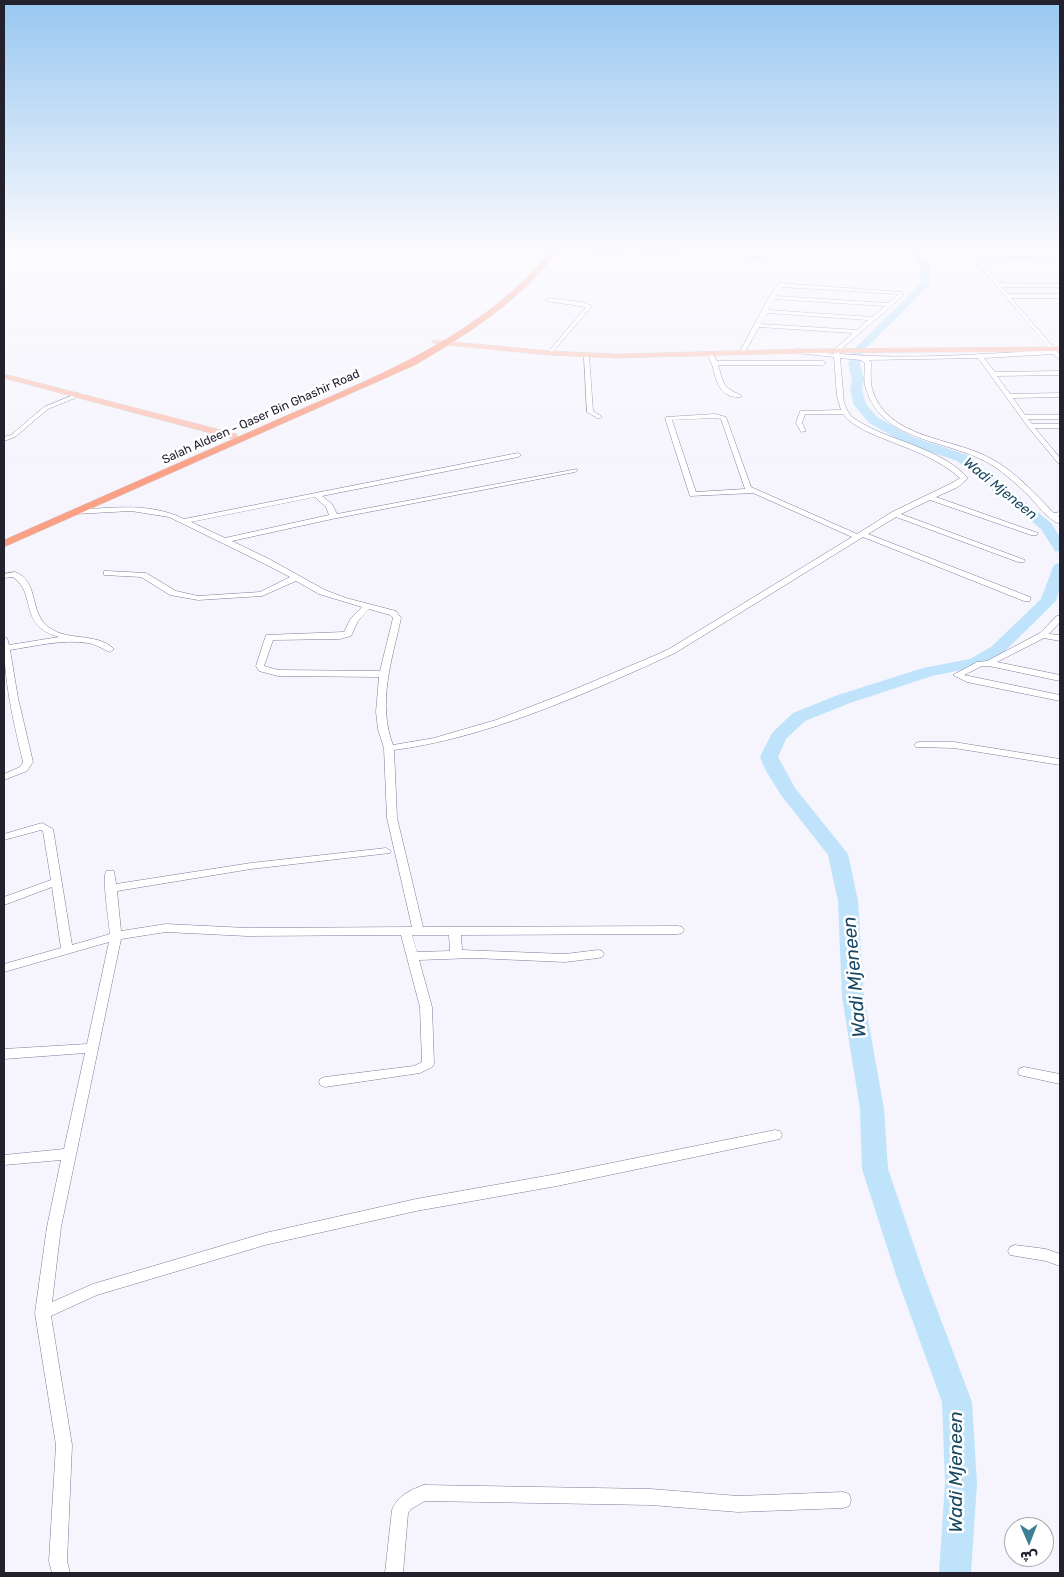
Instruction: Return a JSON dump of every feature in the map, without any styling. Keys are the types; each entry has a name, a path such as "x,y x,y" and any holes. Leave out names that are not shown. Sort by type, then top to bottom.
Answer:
{"highway":[{"path":"434,346 467,323"},
{"name":"Salah Aldeen - Qaser Bin Ghashir Road","path":"4,544 408,362 434,346 447,343 480,323"},
{"path":"4,537 233,436 408,362"}],"main road":[{"path":"459,336 460,342 469,346"},
{"path":"447,343 586,355 797,351"},
{"path":"434,346 469,346"},
{"path":"836,354 856,350 1056,350"},
{"path":"4,376 233,436"}],"street":[{"path":"550,353 575,323"},
{"path":"843,412 836,354 868,323"},
{"path":"1031,323 1056,350 1060,358"},
{"path":"742,353 757,325 856,332"},
{"path":"797,351 863,358 980,356 1056,350"},
{"path":"710,354 716,363 721,387 725,391 740,396"},
{"path":"586,355 590,412 599,417"},
{"path":"980,356 1030,426 1060,462"},
{"path":"863,358 868,362 869,389 881,414 907,430 984,457 1014,478 1056,514 1060,522"},
{"path":"716,363 823,363"},
{"path":"992,374 1060,373"},
{"path":"4,439 13,436 46,408 78,395"},
{"path":"1008,396 1060,396"},
{"path":"389,748 416,746 456,736 520,715 643,665 680,646 895,514 963,480 963,476 934,455 879,435 843,412 802,412 799,423 802,431"},
{"path":"753,491 693,494 668,418 715,416 724,418 747,486 753,491 860,536 1027,599"},
{"path":"1024,417 1060,417"},
{"path":"1030,426 1060,426"},
{"path":"182,521 518,455"},
{"path":"223,541 332,517 575,470"},
{"path":"317,495 329,506 334,515 332,517"},
{"path":"929,497 1034,533"},
{"path":"75,512 144,509 163,513 343,600 389,611 397,618 384,674 381,718 382,728 389,748 392,818 416,917 412,931 413,956 426,1007 428,1064 416,1070 324,1082"},
{"path":"895,514 1020,560"},
{"path":"107,573 143,574 174,593 198,598 262,594 295,578"},
{"path":"4,576 15,574 22,579 28,589 36,617 42,626 79,640"},
{"path":"368,606 354,620 348,634 340,636 269,637 260,666 262,669 278,673 384,674"},
{"path":"989,663 1043,635 1060,618"},
{"path":"1043,635 1060,638"},
{"path":"4,777 24,770 28,762 7,687 5,644 79,640 94,641 110,649"},
{"path":"1060,678 989,663 980,664 957,675 1060,698"},
{"path":"919,745 954,745 1060,762"},
{"path":"4,837 32,827 42,826 48,829 66,949"},
{"path":"111,888 251,866 386,851"},
{"path":"61,1573 58,1561 64,1445 43,1313 54,1227 116,936 110,873"},
{"path":"4,901 56,882"},
{"path":"4,968 116,936 166,928 247,932 678,930"},
{"path":"454,931 456,954"},
{"path":"413,956 456,954 565,958 598,954"},
{"path":"4,1054 92,1048"},
{"path":"1024,1072 1060,1079"},
{"path":"43,1313 93,1290 265,1239 416,1205 557,1180 775,1135"},
{"path":"4,1160 70,1154"},
{"path":"1016,1251 1046,1255 1060,1260"},
{"path":"394,1573 400,1510 405,1503 424,1493 651,1497 722,1504 843,1500"}],"waterway":[{"name":"Wadi Mjeneen","path":"886,323 860,348 854,364 858,379 856,390 860,405 873,420 909,440 962,458 1046,526 1060,548"},
{"name":"Wadi Mjeneen","path":"955,1573 961,1483 957,1402 910,1275 875,1169 872,1109 853,997 848,901 838,854 788,791 775,771 769,757 778,737 799,717 844,699 929,672 975,663 997,650 1048,601 1060,567"}]}
